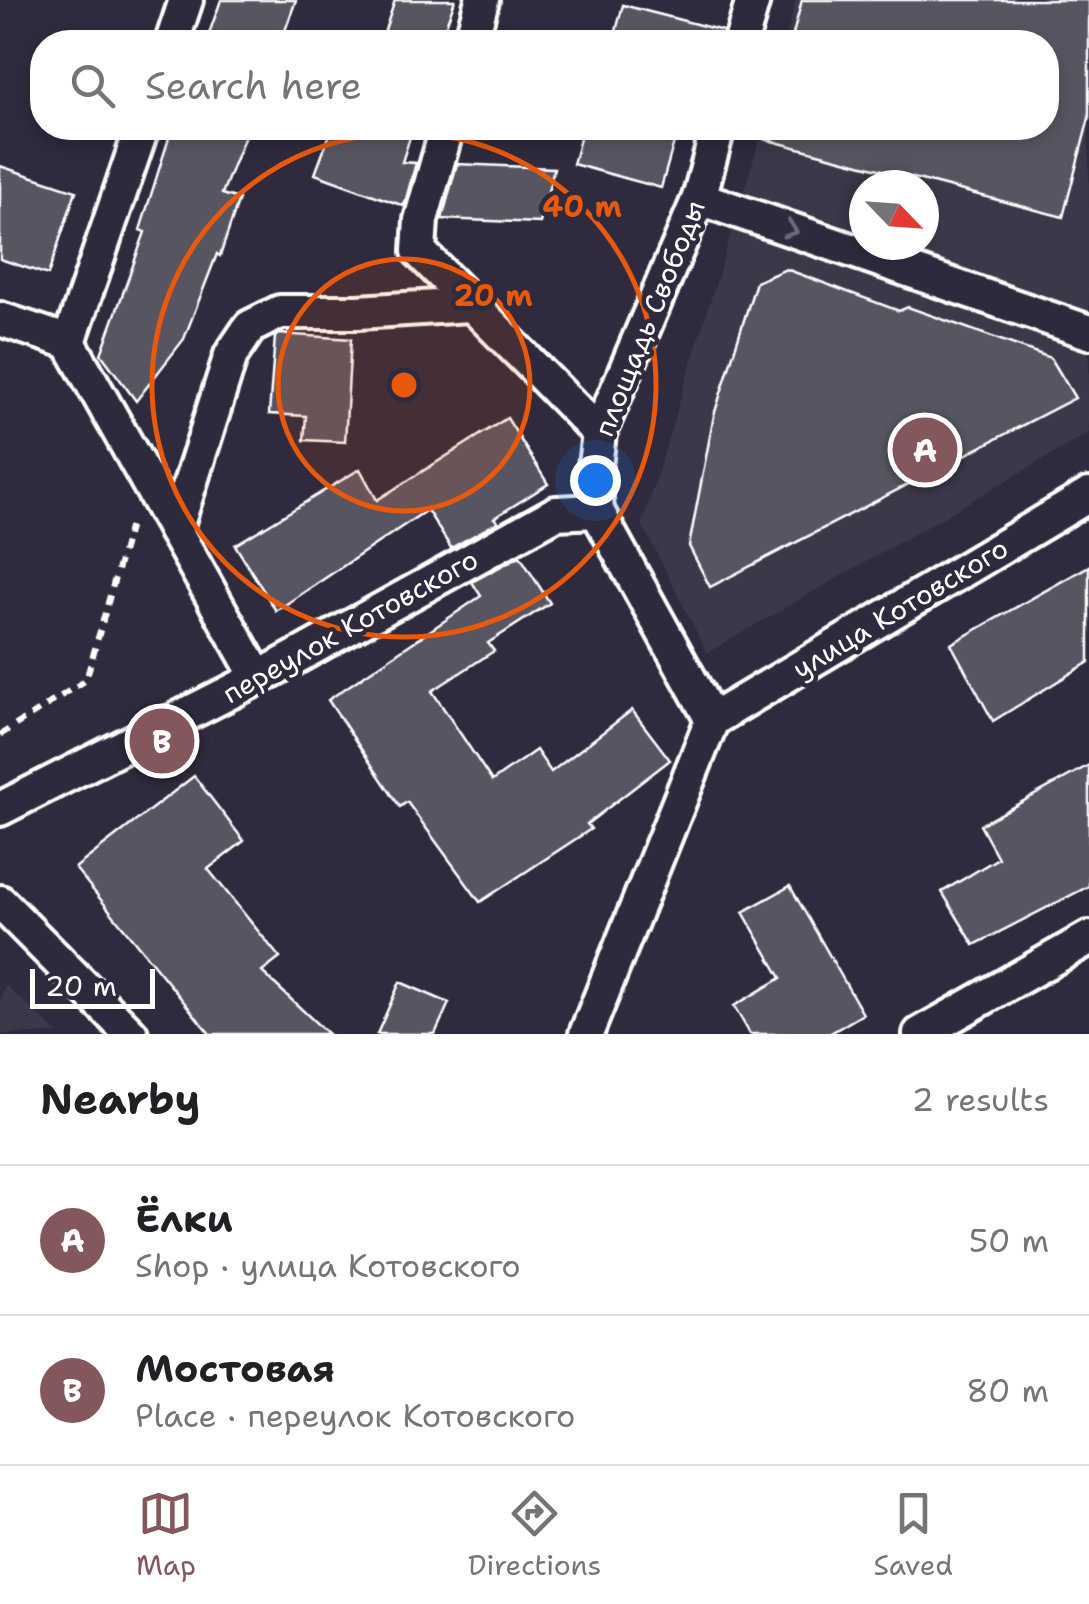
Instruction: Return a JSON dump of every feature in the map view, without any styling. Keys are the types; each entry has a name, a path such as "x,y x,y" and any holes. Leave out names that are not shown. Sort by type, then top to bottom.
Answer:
{"street":[{"path":"176,30 186,0"},
{"path":"473,30 482,0"},
{"path":"745,30 753,0"},
{"path":"69,342 138,140"},
{"path":"444,140 421,220 418,251 598,433"},
{"name":"площадь Свободы","path":"712,720 597,511 598,433 699,198 715,140"},
{"path":"699,198 1089,332"},
{"path":"175,531 231,355 250,327 280,312 469,305"},
{"path":"0,319 69,342 258,678"},
{"name":"улица Котовского","path":"712,720 1089,495"},
{"name":"переулок Котовского","path":"0,810 258,678 556,514 597,511"},
{"path":"586,1034 712,720"},
{"path":"0,902 131,1034"},
{"path":"920,1034 1089,938"}],"path":[{"path":"0,735 86,680 144,476"}],"shaded area":[{"path":"796,0 1089,0 1089,433 707,653 642,524 759,140 1059,140 1059,30 788,30"},
{"path":"5,985 59,1034 0,1034 0,1000"}],"building":[{"path":"221,0 296,0 285,30 210,30"},
{"path":"395,0 455,0 444,30 385,30"},
{"path":"802,0 1089,0 1089,118 1063,217 939,185 939,170 883,170 768,140 1059,140 1059,30 794,30"},
{"path":"623,5 719,30 616,30"},
{"path":"168,140 243,140 222,194 239,199 220,256 217,254 184,339 136,401 101,354 145,232 140,230"},
{"path":"328,140 409,140 402,162 416,163 404,206 315,174"},
{"path":"580,140 675,140 661,188 573,164"},
{"path":"457,164 554,168 540,223 442,219"},
{"path":"0,166 76,191 48,275 0,259"},
{"path":"786,269 899,311 908,307 1051,358 1075,398 710,587 689,546 714,415 756,282"},
{"path":"280,334 351,339 345,442 304,440 306,416 269,414 275,337"},
{"path":"507,418 548,484 494,518 498,522 451,548 427,510 276,611 235,545 360,469 377,500"},
{"path":"520,556 550,603 488,643 494,651 432,691 492,781 536,750 551,772 632,710 670,760 587,824 591,829 480,902 407,802 400,807 328,700 481,596 472,582"},
{"path":"1089,566 1089,662 993,721 951,644"},
{"path":"1089,765 1089,886 974,945 942,892 998,858 980,825"},
{"path":"194,776 244,841 208,869 280,958 262,972 328,1034 210,1034 75,868"},
{"path":"790,886 863,1014 829,1034 750,1034 734,1006 781,978 743,912"},
{"path":"400,982 449,1003 435,1034 377,1034"}],"place":[{"name":"Ёлки","path":"925,450"},
{"name":"Мостовая","path":"162,741"}]}
